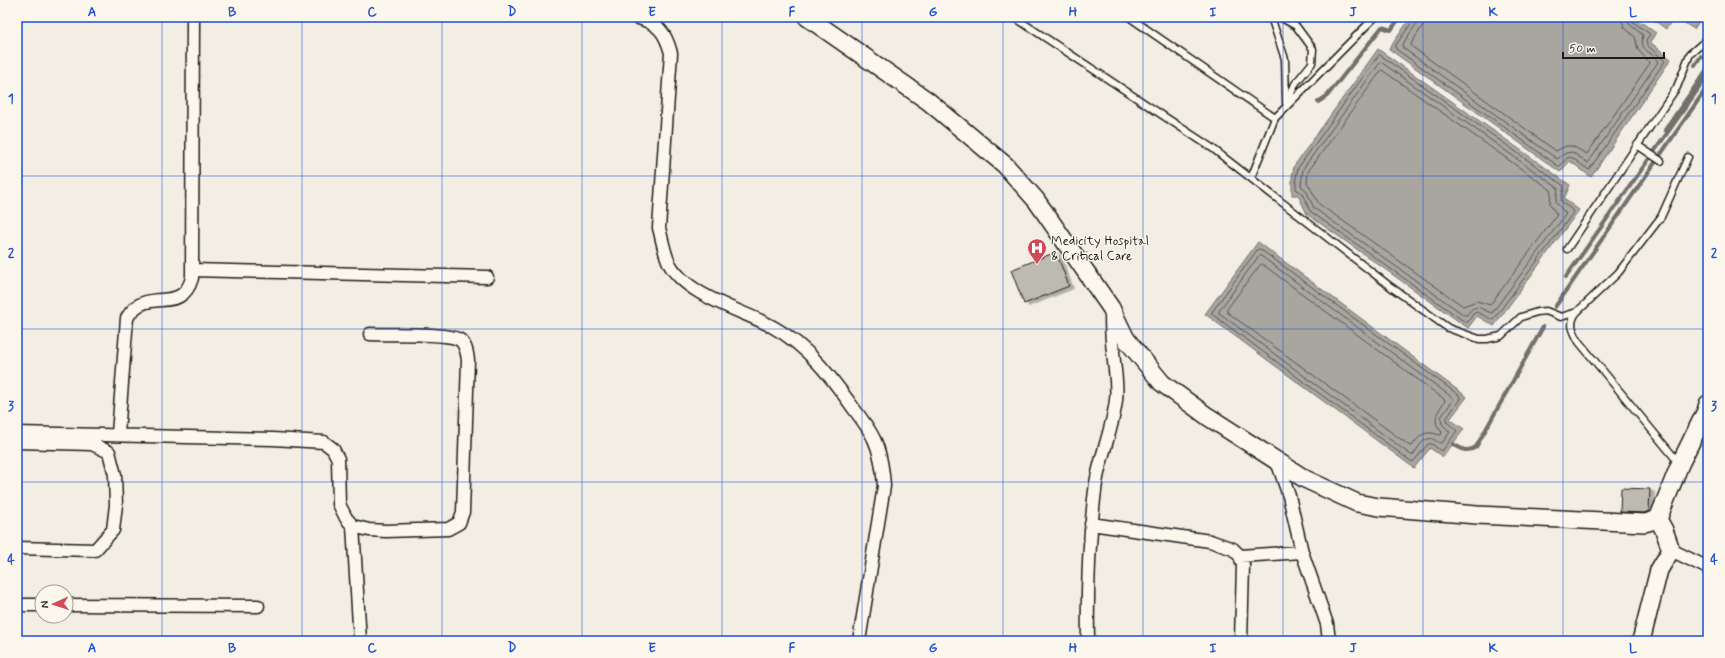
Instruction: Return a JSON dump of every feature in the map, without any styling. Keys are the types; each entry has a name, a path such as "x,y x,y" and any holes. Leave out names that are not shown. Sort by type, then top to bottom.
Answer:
{"street":[{"path":"118,434 127,318 132,309 142,303 156,300 174,299 183,294 189,287 192,270 193,17"},
{"path":"635,17 648,20 659,28 667,40 670,53 659,228 670,263 683,280 699,292 774,328 798,344 830,375 874,439 882,465 884,486 859,641"},
{"path":"807,17 928,101 1005,165 1036,200 1111,308 1126,339 1162,383 1207,416 1276,458 1305,479 1358,502 1379,507 1645,523 1658,519"},
{"path":"192,270 488,277"},
{"path":"1088,641 1087,594 1092,524 1101,457 1113,420 1116,398 1116,380 1111,335 1111,308"},
{"path":"17,433 273,438 324,442 333,449 338,459 339,504 346,518 353,526 369,530 448,530 459,523 463,512 468,360 466,348 460,340 447,336 370,334"},
{"path":"1658,519 1680,464 1707,409"},
{"path":"17,442 92,444 109,452 115,475 116,506 112,530 95,550 17,548"},
{"path":"1276,458 1289,496 1302,552 1320,602 1329,641"},
{"path":"1658,519 1664,530 1671,550 1708,568"},
{"path":"1092,524 1210,541 1233,549 1240,556 1244,564 1241,641"},
{"path":"353,526 360,641"},
{"path":"1641,641 1659,570 1671,550"},
{"path":"1240,556 1302,552"},
{"path":"17,605 34,605"},
{"path":"74,605 258,606"}],"lane":[{"path":"1014,17 1212,148 1391,287 1448,328 1479,339 1487,339 1501,336 1521,317 1537,312 1546,311 1561,317 1577,312"},
{"path":"1129,17 1275,118"},
{"path":"1271,17 1285,59 1286,107"},
{"path":"1280,17 1296,26 1312,49 1312,63 1295,84 1286,107"},
{"path":"1251,178 1275,118 1375,17"},
{"path":"1567,248 1677,87 1690,54 1708,37"},
{"path":"1637,145 1662,161"},
{"path":"1680,464 1579,342 1571,325 1572,318 1577,312 1618,273 1661,217 1688,157"}],"water":[{"path":"1411,17 1634,17 1656,33 1650,42 1671,59 1591,177 1570,161 1560,172 1389,49"},
{"path":"1650,17 1675,17 1666,29"},
{"path":"1675,17 1702,17 1694,29"},
{"path":"1378,49 1570,185 1564,199 1579,210 1494,326 1477,316 1468,328 1307,214 1298,195 1292,195 1292,177 1294,166"},
{"path":"1258,242 1467,397 1450,419 1464,429 1443,457 1430,448 1414,468 1205,314"}],"building":[{"path":"1056,252 1069,286 1024,304 1011,270"},
{"path":"1621,488 1650,489 1649,511 1644,513 1620,512"}],"waterway":[{"path":"1318,102 1327,96 1382,27 1391,30 1400,17"},
{"path":"1695,65 1701,56 1707,59 1708,58"},
{"path":"1665,130 1708,68"},
{"path":"1566,277 1708,75"},
{"path":"1555,307 1708,86"},
{"path":"1453,444 1461,449 1467,450 1476,447 1543,327"}],"place":[{"name":"Medicity Hospital & Critical Care","path":"1037,265"}]}
